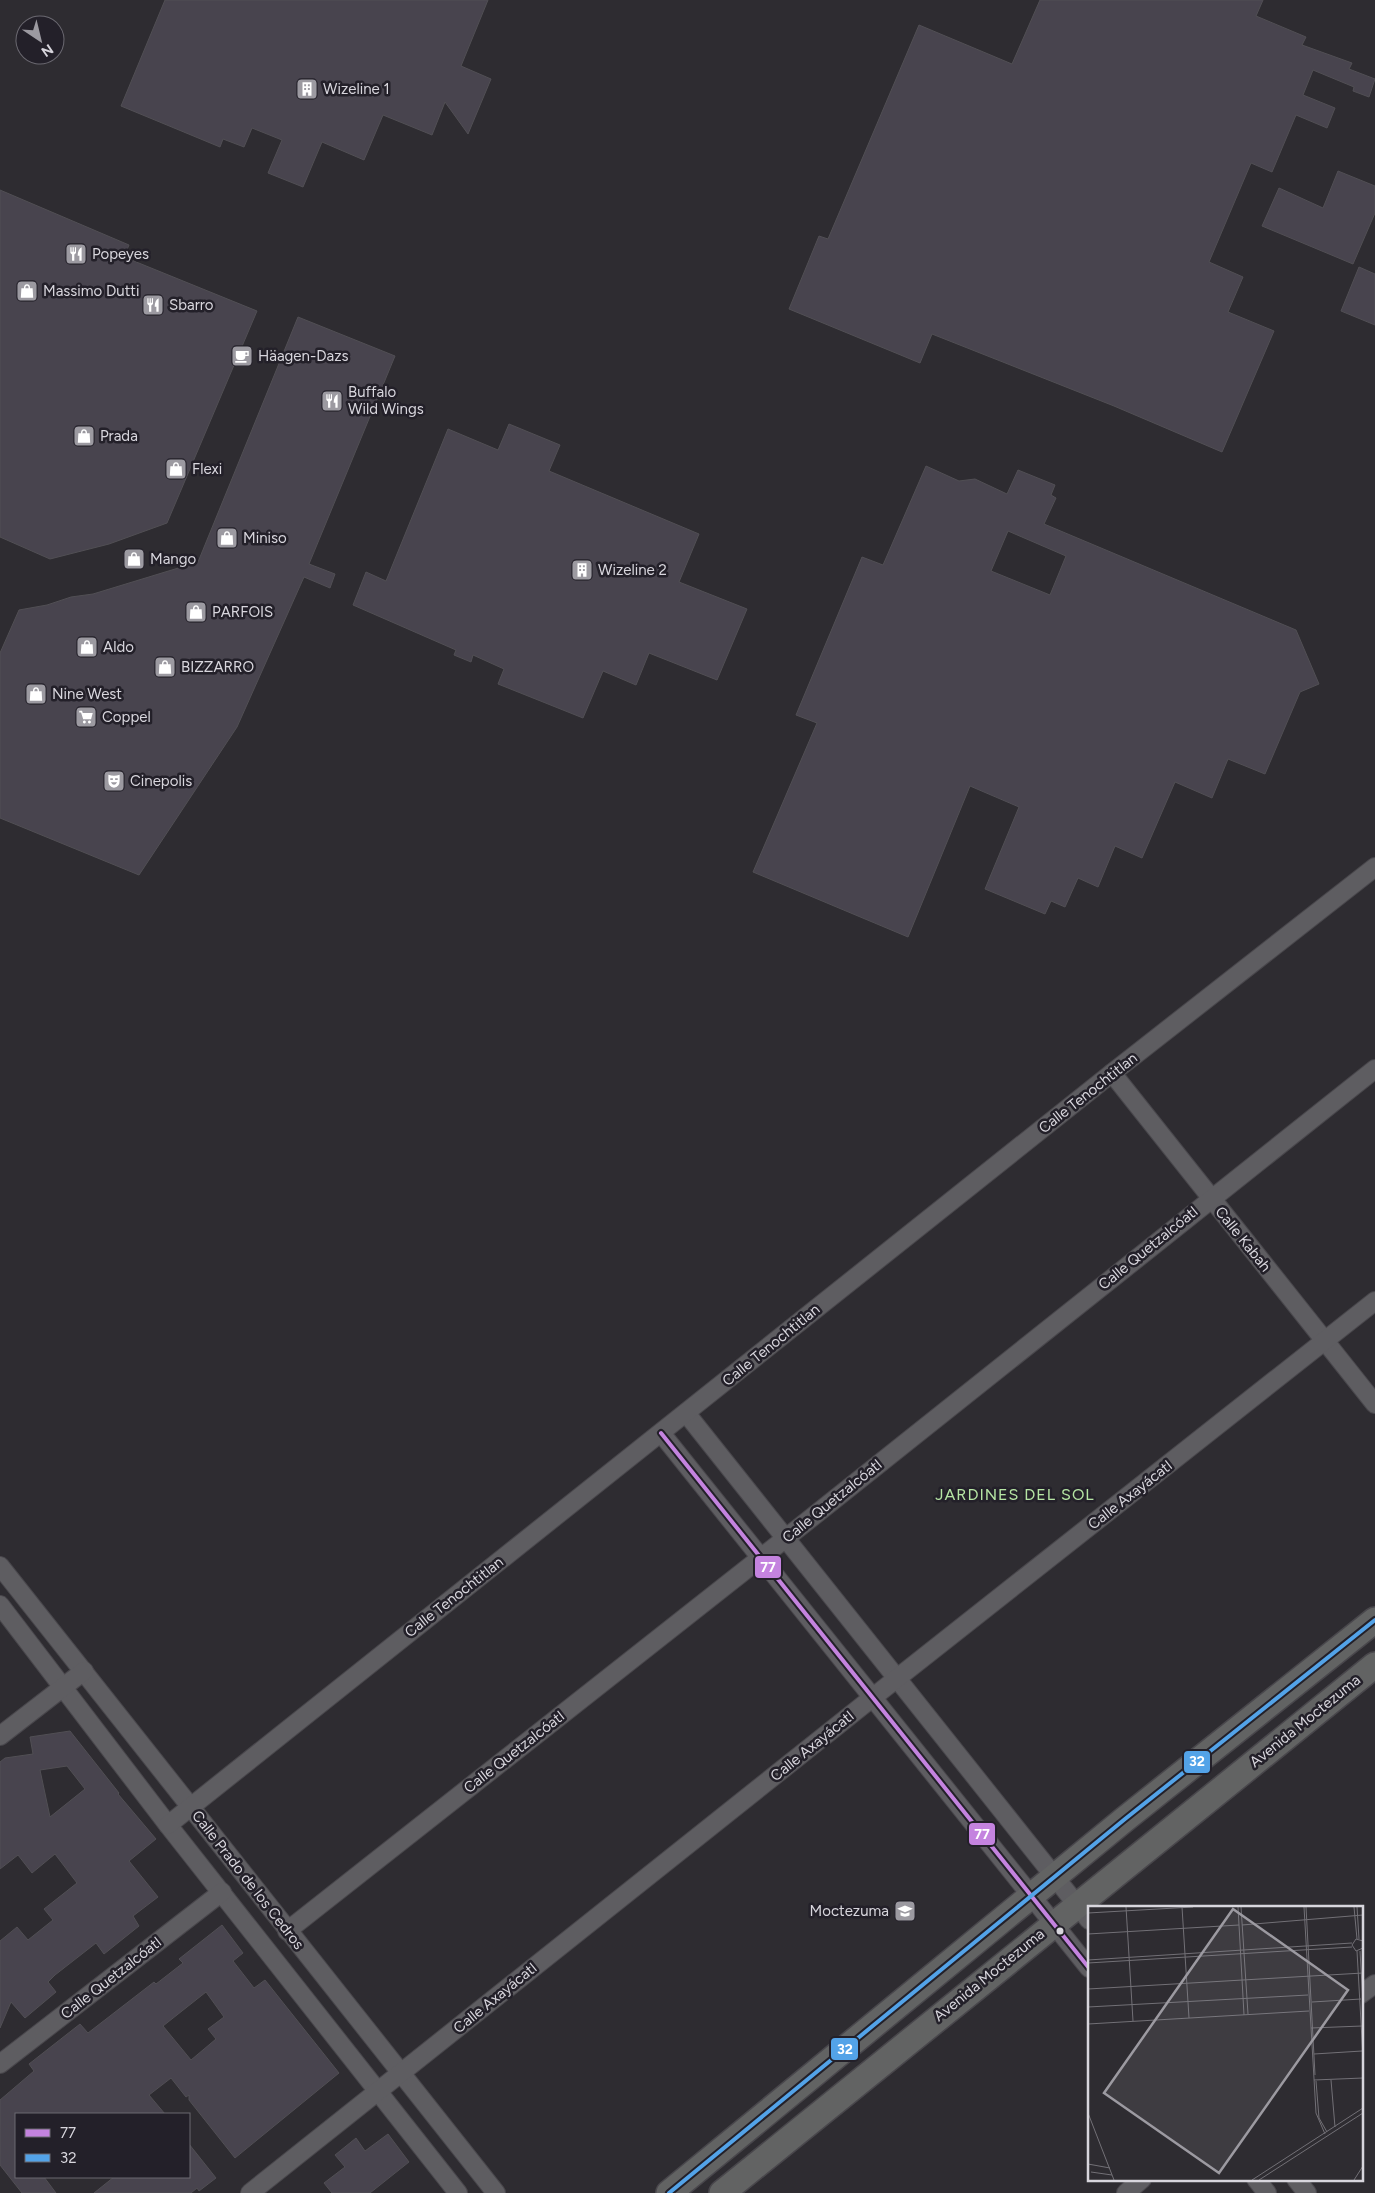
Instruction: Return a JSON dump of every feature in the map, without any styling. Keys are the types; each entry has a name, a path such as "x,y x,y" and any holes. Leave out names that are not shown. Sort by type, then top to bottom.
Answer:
{"street":[{"name":"Calle Tenochtitlan","path":"168,1825 1112,1073 1375,867"},
{"name":"Calle Quetzalcóatl","path":"287,1931 786,1538 1375,1069"},
{"name":"Calle Kabah","path":"1112,1073 1375,1404"},
{"name":"Calle Axayácatl","path":"250,2193 897,1678 1375,1301"},
{"path":"686,1412 1083,1912"},
{"path":"661,1433 1088,1967"},
{"name":"Calle Prado de los Cedros","path":"0,1566 496,2193"},
{"name":"Calle Prado de los Cedros","path":"0,1605 64,1686 168,1825 458,2193"},
{"path":"669,2193 1054,1877 1375,1620"},
{"name":"Avenida Moctezuma","path":"1090,1906 1375,1665"},
{"path":"0,1736 84,1671"},
{"name":"Calle Quetzalcóatl","path":"0,2064 222,1892"},
{"name":"Avenida Moctezuma","path":"722,2193 1053,1923 1083,1912"},
{"path":"1362,1993 1375,1984"},
{"path":"1126,2193 1141,2180"},
{"path":"1257,2180 1267,2193"},
{"path":"1297,2180 1307,2193"}],"building":[{"name":"Wizeline 1","path":"165,0 488,0 461,66 491,79 468,134 445,102 432,135 383,115 364,160 322,142 303,187 268,173 282,140 252,128 244,147 223,139 220,147 121,106"},
{"path":"1040,0 1263,0 1256,16 1306,37 1302,45 1352,63 1349,69 1375,79 1369,97 1353,91 1354,87 1313,70 1303,95 1335,108 1327,128 1296,115 1272,172 1251,163 1209,262 1243,277 1228,312 1274,331 1222,452 1114,406 932,334 920,363 789,309 819,236 828,239 919,25 1012,64"},
{"path":"1338,171 1375,186 1375,213 1353,264 1262,226 1279,188 1323,208"},
{"path":"0,190 129,245 124,257 257,311 167,523 109,544 50,559 0,537"},
{"path":"1359,267 1375,274 1375,325 1341,311"},
{"path":"298,317 395,356 309,564 335,574 330,588 304,577 237,727 139,875 0,818 0,653 19,610 47,605 71,597 93,594 198,562"},
{"name":"Wizeline 2","path":"509,424 560,445 549,471 699,534 679,582 747,609 717,680 649,653 636,685 603,671 583,718 498,684 504,669 473,655 471,662 454,655 456,650 353,605 366,572 386,581 448,429 498,450"},
{"path":"926,466 959,481 975,479 1007,494 1018,470 1055,485 1051,495 1056,498 1044,524 1296,630 1319,684 1300,692 1265,774 1228,759 1212,798 1175,782 1142,858 1115,846 1098,887 1078,878 1065,907 1051,901 1045,914 985,889 1019,807 970,786 908,937 753,872 817,723 796,715 862,557 883,565","holes":["1008,531 1066,556 1050,595 991,571"]},
{"path":"70,1731 118,1794 156,1839 129,1861 158,1897 133,1916 139,1926 104,1954 96,1943 55,1975 48,1982 56,1992 25,2018 11,2002 0,2028 0,1941 17,1927 28,1940 53,1920 44,1909 77,1883 55,1854 32,1873 18,1855 0,1869 0,1762 5,1758 33,1754 30,1737","holes":["67,1766 85,1789 50,1817 40,1770"]},
{"path":"222,1925 243,1953 233,1961 254,1988 265,1980 339,2073 235,2158 189,2100 189,2095 186,2097 171,2078 149,2095 164,2113 15,2113 15,2178 45,2178 56,2193 22,2193 0,2165 0,2100 34,2071 29,2064 80,2024 88,2033 154,1982 156,1984 183,1963 179,1959","holes":["206,1992 224,2017 208,2029 216,2039 191,2060 163,2026"]},
{"path":"388,2134 409,2162 370,2193 332,2193 324,2183 345,2167 335,2155 356,2138 365,2151"},
{"path":"190,2145 216,2178 199,2191 197,2188 191,2193 94,2193 113,2178 190,2178"}],"transit line":[{"name":"77","path":"661,1433 1088,1967"},
{"name":"32","path":"669,2193 1125,1819 1375,1620"}],"place":[{"name":"Wizeline 1","path":"307,89"},
{"name":"Popeyes","path":"76,254"},
{"name":"Massimo Dutti","path":"27,291"},
{"name":"Sbarro","path":"153,305"},
{"name":"Häagen-Dazs","path":"242,356"},
{"name":"Buffalo Wild Wings","path":"332,401"},
{"name":"Prada","path":"84,436"},
{"name":"Flexi","path":"176,469"},
{"name":"Miniso","path":"227,538"},
{"name":"Mango","path":"134,559"},
{"name":"Wizeline 2","path":"582,570"},
{"name":"PARFOIS","path":"196,612"},
{"name":"Aldo","path":"87,647"},
{"name":"BIZZARRO","path":"165,667"},
{"name":"Nine West","path":"36,694"},
{"name":"Coppel","path":"86,717"},
{"name":"Cinepolis","path":"114,781"},
{"name":"Moctezuma","path":"905,1911"}],"district":[{"name":"JARDINES DEL SOL","path":"1015,1494"}]}
